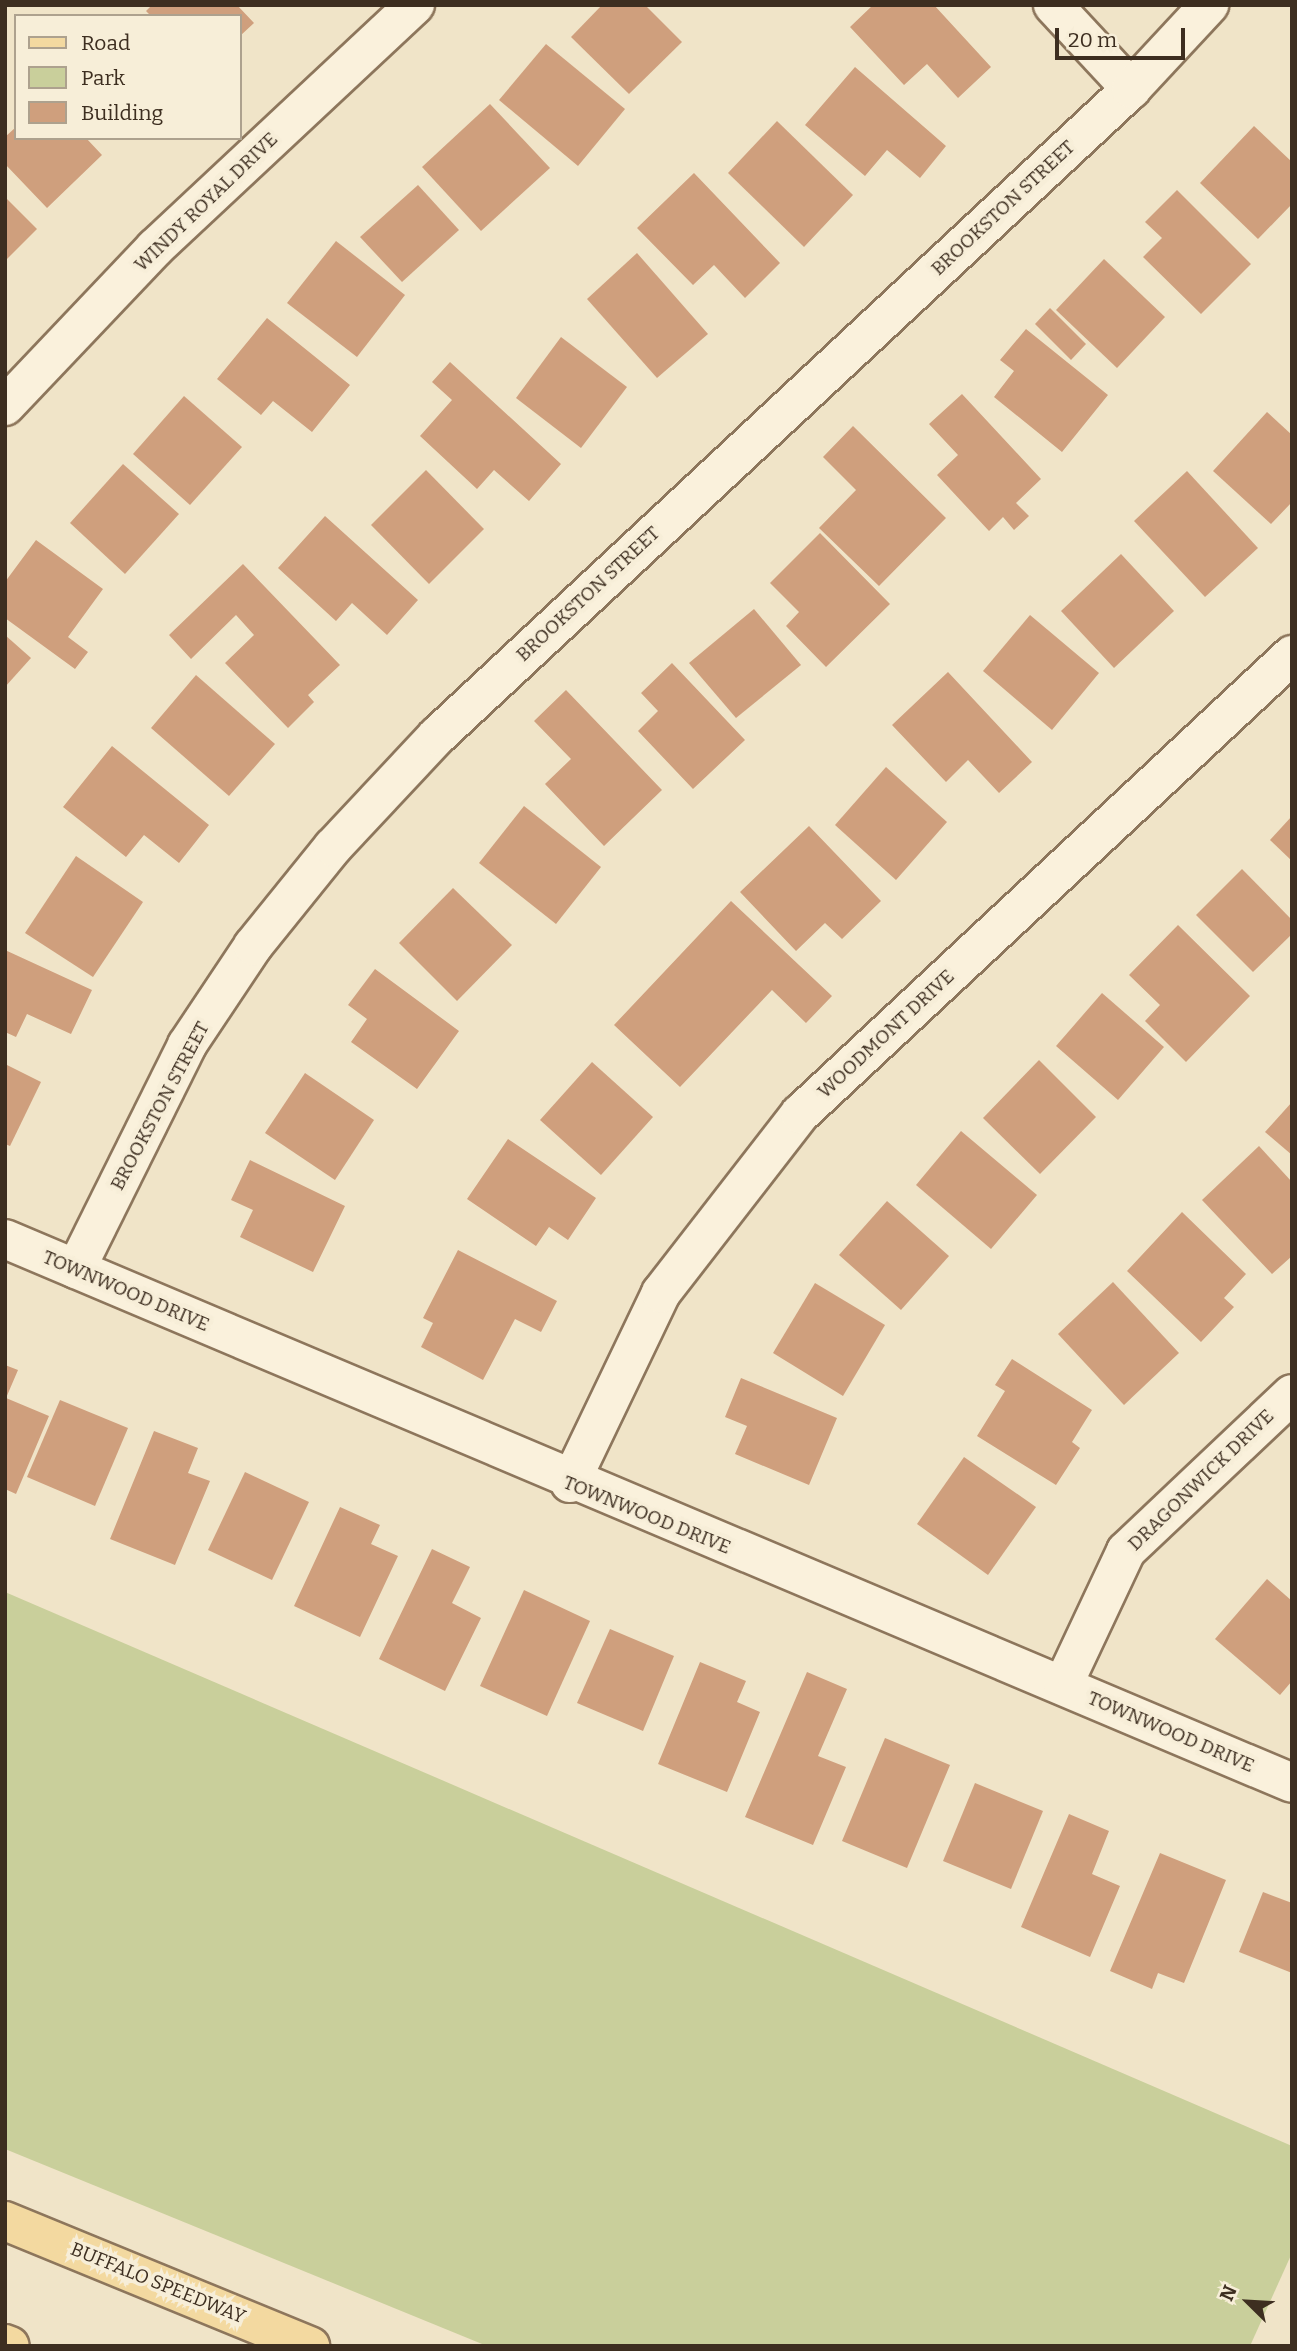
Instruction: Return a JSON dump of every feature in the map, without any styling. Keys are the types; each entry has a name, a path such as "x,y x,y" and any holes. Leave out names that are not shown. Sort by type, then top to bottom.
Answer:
{"main road":[{"name":"BUFFALO SPEEDWAY","path":"5,2221 286,2341"}],"street":[{"name":"WINDY ROYAL DRIVE","path":"5,406 155,248 415,5"},
{"path":"1053,5 1131,89"},
{"name":"BROOKSTON STREET","path":"76,1269 187,1045 253,946 334,847 437,736 1131,89 1209,5"},
{"name":"WOODMONT DRIVE","path":"570,1483 661,1293 800,1114 1292,655"},
{"name":"TOWNWOOD DRIVE","path":"5,1239 570,1483 1063,1685 1292,1783"},
{"name":"DRAGONWICK DRIVE","path":"1063,1685 1126,1551 1292,1394"}],"green space":[{"path":"5,1592 1292,2146 1292,2253 1250,2346 487,2346 5,2149"}],"building":[{"path":"152,5 237,5 254,23 242,34 242,14 149,14 146,11"},
{"path":"602,5 645,5 682,42 629,94 571,37"},
{"path":"873,5 934,5 991,67 958,98 927,64 904,85 850,27"},
{"path":"546,44 625,109 578,166 499,100"},
{"path":"855,67 946,146 920,178 887,150 865,176 805,125"},
{"path":"490,104 550,168 481,231 422,167"},
{"path":"777,121 853,195 804,247 728,173"},
{"path":"1254,126 1292,162 1292,204 1258,239 1200,183"},
{"path":"14,129 14,140 88,140 102,155 47,208 5,164 5,137"},
{"path":"694,173 780,263 745,298 714,265 693,285 637,228"},
{"path":"418,185 459,230 402,282 360,237"},
{"path":"1177,190 1251,264 1201,314 1143,257 1162,238 1145,222"},
{"path":"5,197 37,229 5,261"},
{"path":"336,241 405,295 357,357 287,303"},
{"path":"637,253 708,334 657,378 587,299"},
{"path":"1104,259 1165,317 1117,368 1056,310"},
{"path":"1050,308 1086,344 1071,360 1035,324"},
{"path":"267,318 350,385 312,432 273,401 261,415 217,379"},
{"path":"1026,329 1108,395 1062,452 994,397 1014,371 1000,360"},
{"path":"561,337 627,387 581,448 516,398"},
{"path":"450,362 561,464 529,501 494,470 477,489 420,436 452,400 432,382"},
{"path":"962,394 1041,479 1016,503 1029,516 1014,530 1003,517 989,531 937,475 958,455 929,424"},
{"path":"184,396 242,447 190,505 133,454"},
{"path":"1267,412 1292,435 1292,502 1271,524 1213,471"},
{"path":"853,426 946,518 879,586 819,528 856,490 823,457"},
{"path":"123,464 179,514 125,574 70,523"},
{"path":"426,470 484,529 429,584 371,525"},
{"path":"1187,471 1258,548 1205,597 1134,521"},
{"path":"325,516 418,600 387,635 352,603 336,621 278,568"},
{"path":"820,533 890,604 826,667 786,626 799,612 770,583"},
{"path":"36,540 103,589 68,637 88,652 75,669 5,618 5,582"},
{"path":"1121,554 1174,611 1114,668 1061,611"},
{"path":"243,564 340,665 308,695 314,702 288,728 225,663 254,635 236,615 191,659 169,635"},
{"path":"754,609 801,665 736,718 689,663"},
{"path":"1030,615 1099,673 1052,730 983,671"},
{"path":"5,635 31,658 5,687"},
{"path":"672,663 745,740 693,789 638,731 658,711 641,693"},
{"path":"948,672 1032,762 999,793 968,760 946,782 892,725"},
{"path":"196,675 275,744 229,796 151,728"},
{"path":"566,690 662,790 604,846 545,784 571,759 534,721"},
{"path":"112,746 209,825 179,863 144,835 126,857 63,807"},
{"path":"886,767 947,822 896,880 835,825"},
{"path":"524,806 601,867 556,924 479,863"},
{"path":"1292,816 1292,861 1270,840"},
{"path":"809,826 881,901 842,939 825,923 796,951 740,892"},
{"path":"76,856 143,902 93,977 25,933"},
{"path":"1242,869 1292,920 1292,934 1253,972 1196,915"},
{"path":"453,888 512,945 457,1001 399,943"},
{"path":"731,901 832,996 806,1023 772,990 680,1087 614,1025"},
{"path":"1178,925 1250,996 1186,1062 1145,1021 1160,1005 1129,975"},
{"path":"5,950 92,990 71,1034 27,1014 16,1037 5,1032"},
{"path":"375,969 459,1031 417,1089 351,1042 367,1019 348,1005"},
{"path":"1102,993 1164,1047 1118,1100 1056,1046"},
{"path":"1039,1060 1096,1117 1040,1174 983,1118"},
{"path":"592,1062 653,1117 601,1175 540,1120"},
{"path":"5,1064 41,1082 10,1146 5,1144"},
{"path":"305,1073 374,1120 335,1180 265,1133"},
{"path":"1292,1102 1292,1155 1265,1132"},
{"path":"961,1131 1037,1195 991,1249 916,1185"},
{"path":"508,1139 596,1198 568,1240 549,1227 536,1246 467,1199"},
{"path":"1259,1146 1292,1182 1292,1256 1272,1274 1202,1200"},
{"path":"250,1160 345,1206 313,1272 240,1237 253,1210 231,1200"},
{"path":"887,1201 949,1256 901,1310 839,1255"},
{"path":"1182,1212 1246,1274 1224,1298 1234,1307 1201,1342 1127,1271"},
{"path":"458,1250 557,1301 541,1332 515,1319 483,1380 421,1347 433,1323 423,1318"},
{"path":"1113,1282 1179,1353 1124,1405 1058,1334"},
{"path":"815,1283 885,1325 843,1396 773,1353"},
{"path":"1012,1359 1092,1410 1072,1442 1080,1448 1056,1485 977,1436 1005,1391 995,1385"},
{"path":"5,1365 18,1370 6,1398 49,1416 16,1494 5,1489"},
{"path":"741,1378 837,1418 809,1485 735,1454 747,1426 725,1417"},
{"path":"60,1400 128,1428 95,1506 27,1477"},
{"path":"154,1431 198,1448 188,1473 210,1481 175,1565 110,1539"},
{"path":"964,1457 1036,1507 988,1575 917,1524"},
{"path":"245,1472 309,1502 272,1580 208,1550"},
{"path":"340,1507 380,1525 371,1544 398,1556 360,1637 294,1606"},
{"path":"432,1549 470,1567 452,1603 481,1618 445,1691 379,1659"},
{"path":"1267,1579 1292,1601 1292,1681 1280,1695 1215,1639"},
{"path":"524,1590 590,1621 547,1716 480,1686"},
{"path":"610,1629 674,1656 643,1731 577,1703"},
{"path":"700,1662 746,1681 737,1702 760,1712 727,1792 658,1764"},
{"path":"807,1672 847,1689 818,1756 846,1767 813,1845 745,1817"},
{"path":"885,1738 950,1765 907,1868 842,1841"},
{"path":"975,1783 1043,1811 1011,1889 943,1861"},
{"path":"1069,1814 1109,1831 1092,1874 1120,1886 1090,1957 1021,1927"},
{"path":"1160,1853 1226,1880 1184,1983 1158,1973 1152,1989 1110,1971"},
{"path":"1263,1892 1292,1903 1292,1973 1239,1952"}]}
